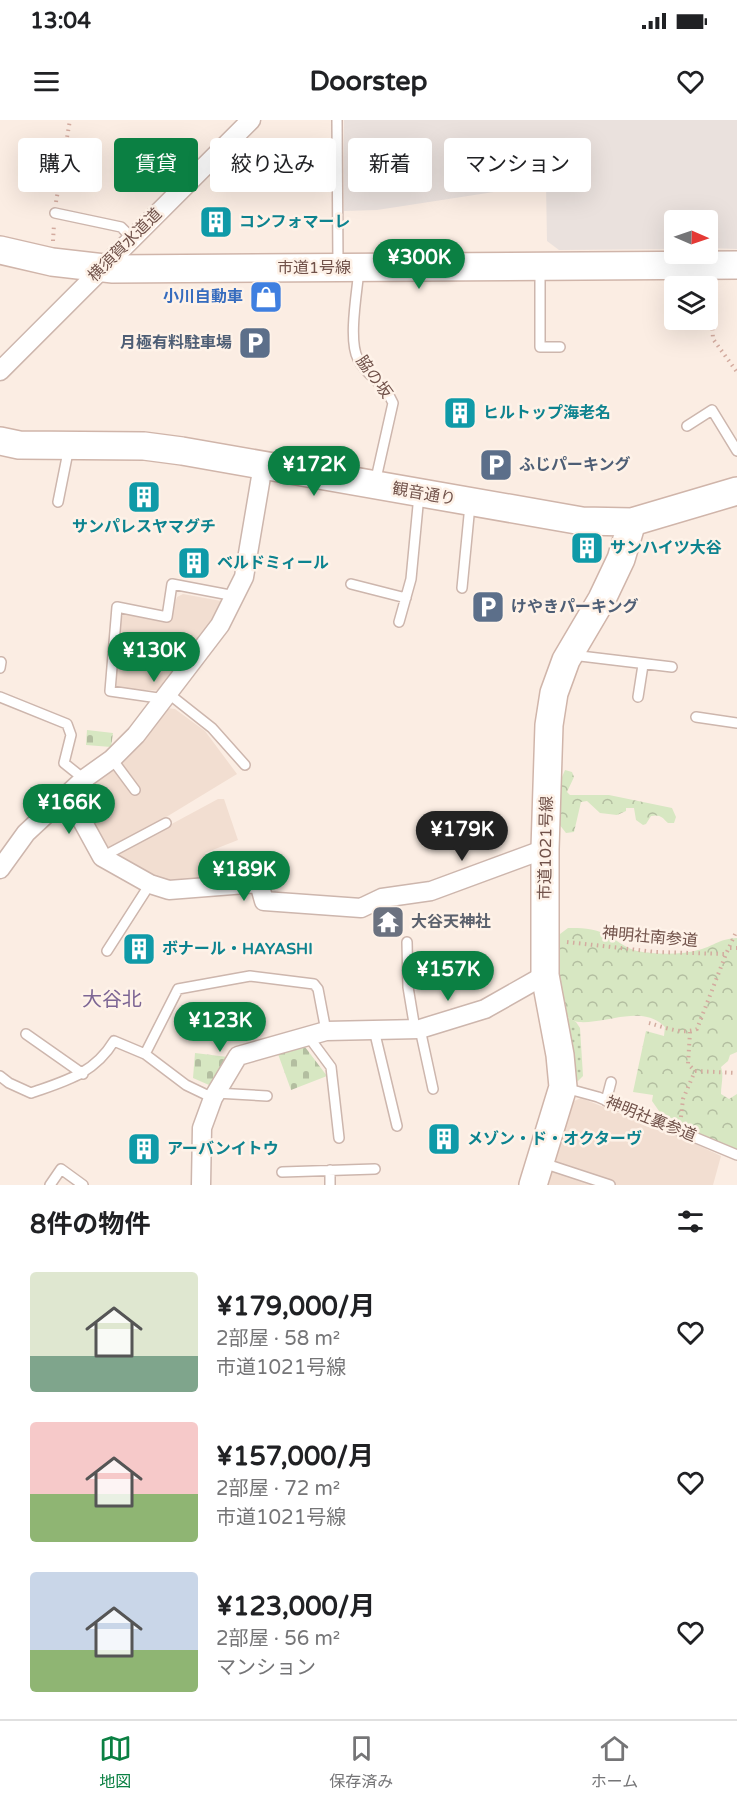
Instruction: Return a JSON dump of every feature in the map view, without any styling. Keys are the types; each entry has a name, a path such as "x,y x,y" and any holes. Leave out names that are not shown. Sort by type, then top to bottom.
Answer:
{"street":[{"name":"横須賀水道道","path":"0,371 251,120"},
{"name":"市道1号線","path":"0,250 52,262 103,268 737,265"},
{"name":"観音通り","path":"0,441 19,445 144,446 182,451 582,521 632,522 737,490"},
{"path":"0,869 26,833 84,779 112,759 136,735 220,625 244,577 263,465"},
{"name":"市道1021号線","path":"537,1174 563,1087 560,1055 544,975 549,726 554,693 569,654 607,589 621,559 632,522"},
{"path":"68,795 102,857 150,884 169,890 259,883 264,901 362,908 382,897 431,891 546,849"},
{"path":"201,1185 202,1128 215,1096 238,1056 317,1033 418,1029 484,1009 544,975"}],"lane":[{"path":"337,120 348,268"},
{"path":"55,213 121,227 132,238"},
{"path":"540,267 540,347 561,346"},
{"name":"脇の坂","path":"348,268 357,358 384,388 393,403 374,485"},
{"path":"687,426 712,410 737,451"},
{"path":"58,502 69,445"},
{"path":"399,622 411,579 419,493"},
{"path":"462,588 470,502"},
{"path":"235,596 172,584 167,617 117,607 110,692 167,696 212,728 245,765"},
{"path":"351,584 406,598"},
{"path":"569,654 672,667"},
{"path":"638,697 643,664"},
{"path":"0,697 67,724 71,735 64,763 84,779"},
{"path":"696,717 737,723"},
{"path":"112,759 135,790"},
{"path":"102,857 166,823"},
{"path":"106,951 150,884"},
{"path":"407,942 408,987 433,1089"},
{"path":"408,970 428,967"},
{"path":"145,1054 178,989 250,976 314,984 318,989 317,1033 331,1067 339,1138"},
{"path":"374,1030 397,1126"},
{"path":"26,1034 83,1074"},
{"path":"0,1076 9,1083 31,1093 83,1074 106,1054 114,1041 145,1054 186,1085 215,1096 267,1096"},
{"path":"606,1101 611,1082"},
{"name":"神明社裏参道","path":"563,1087 606,1101 737,1155"},
{"path":"50,1185 61,1169 83,1185"},
{"path":"282,1172 375,1169"},
{"path":"330,1170 330,1185"},
{"path":"537,1174 610,1185"}],"path":[{"path":"52,262 55,213 70,120"},
{"path":"713,330 713,339 737,372"},
{"path":"649,1023 690,1032 697,1029 737,930"},
{"name":"神明社南参道","path":"545,940 656,952 726,954"},
{"path":"730,948 737,948"},
{"path":"690,1032 688,1064 695,1071 737,1073"},
{"path":"680,1130 683,1099 695,1071"}],"shaded area":[{"path":"344,120 737,120 737,249 718,248 718,210 664,210 664,249 559,250 547,241 546,192 591,192 591,138 444,138 444,192 494,192 377,210 344,211"},
{"path":"183,594 221,601 221,606 171,691 116,689 121,617 126,612 169,619 177,597"},
{"path":"166,708 175,709 205,731 237,774 112,850 105,848 77,793"},
{"path":"218,799 224,799 238,840 205,853 211,875 196,880 162,885 116,854"},
{"path":"581,1098 721,1156 713,1185 543,1185 570,1103"}],"green space":[{"path":"87,730 113,733 111,747 86,745"},
{"path":"565,770 572,772 574,777 567,792 570,795 609,795 672,808 676,817 674,823 668,823 661,816 654,815 643,825 636,820 634,808 626,808 626,811 617,815 600,813 587,801 581,802 574,832 566,833 559,824 562,777"},
{"path":"568,928 596,931 632,950 653,953 670,954 694,951 737,938 737,1052 730,1055 728,1061 721,1067 721,1094 729,1099 737,1094 737,1155 659,1111 652,1101 653,1095 633,1092 646,1031 664,1036 665,1027 656,1020 646,1017 635,1016 579,1022 566,1016 559,992 560,934"},
{"path":"566,1016 576,1022 580,1028 583,1076 578,1081 571,1078"},
{"path":"305,1047 327,1076 291,1090 278,1054"},
{"path":"195,1053 228,1057 216,1083 209,1085 193,1078"}],"place":[{"name":"コンフォマーレ","path":"216,222"},
{"name":"小川自動車","path":"266,297"},
{"name":"月極有料駐車場","path":"255,343"},
{"name":"ヒルトップ海老名","path":"460,413"},
{"name":"ふじパーキング","path":"496,465"},
{"name":"サンパレスヤマグチ","path":"144,497"},
{"name":"サンハイツ大谷","path":"587,548"},
{"name":"ベルドミィール","path":"194,563"},
{"name":"けやきパーキング","path":"488,607"},
{"name":"大谷天神社","path":"388,922"},
{"name":"ボナール・HAYASHI","path":"139,949"},
{"name":"メゾン・ド・オクターヴ","path":"444,1139"},
{"name":"アーバンイトウ","path":"144,1149"}],"district":[{"name":"大谷北","path":"112,1000"}]}
